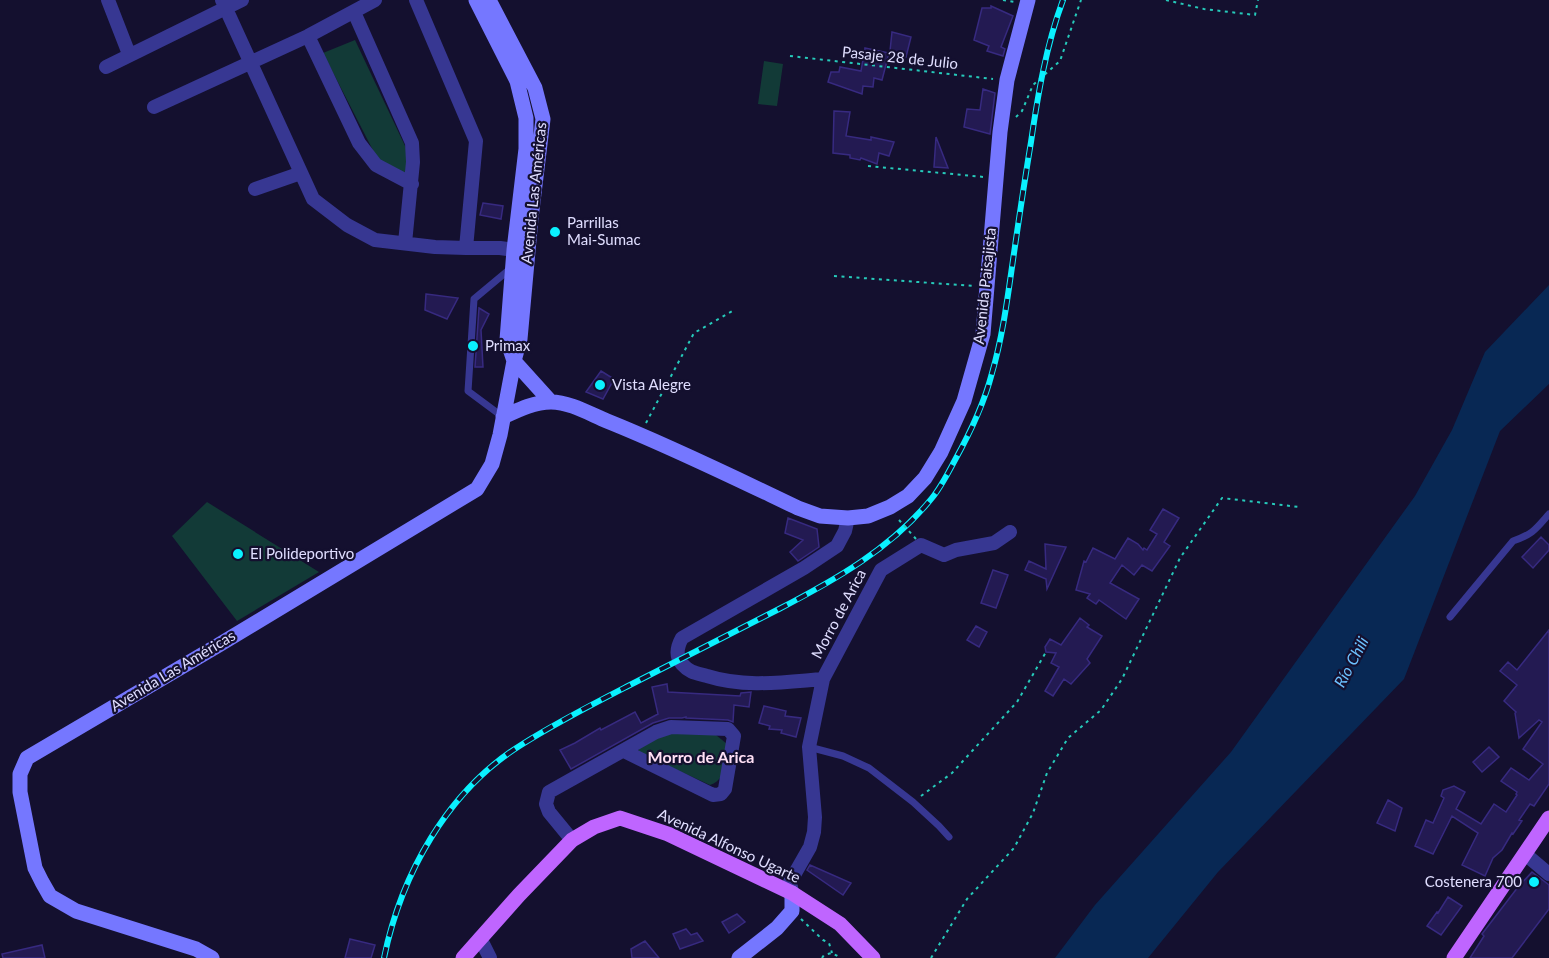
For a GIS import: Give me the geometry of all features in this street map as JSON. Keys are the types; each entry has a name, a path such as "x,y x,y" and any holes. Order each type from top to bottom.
{"main road":[{"name":"Avenida Las Américas","path":"476,0 517,81 526,117 526,149 507,340 514,361"},
{"name":"Avenida Las Américas","path":"212,958 196,949 76,910 50,896 35,868 20,792 20,774 27,758 477,489 492,464 520,339 543,119 535,88 489,0"},
{"name":"Avenida Paisajista","path":"503,417 528,406 551,402 574,407 640,434 798,508 820,516 848,518 868,516 908,496 925,478 941,452 964,401 983,334 995,178 1007,80 1028,0"},
{"path":"514,361 551,402"},
{"name":"Avenida Alfonso Ugarte","path":"463,958 572,840 594,826 620,818 669,834 792,893 840,924 873,958"},
{"path":"1454,958 1549,818"},
{"path":"739,958 777,928 792,910 792,893"}],"street":[{"path":"108,0 129,54"},
{"path":"106,67 224,4 242,0"},
{"path":"154,107 308,36 375,0"},
{"path":"416,0 476,141 466,248"},
{"path":"224,4 313,199 347,225 375,240 466,248 500,248 514,258"},
{"path":"354,12 412,143 412,184 405,243"},
{"path":"308,36 359,142 376,165 412,184"},
{"path":"255,189 301,173"},
{"path":"823,679 768,684 717,679 688,670 679,660 677,650 682,638 804,568 837,546 845,531 848,518"},
{"path":"918,542 944,555 956,550 994,543 1010,532"},
{"name":"Morro de Arica","path":"792,893 790,882 810,847 814,832 815,817 809,747 823,679 881,570 918,542"},
{"path":"572,840 549,813 546,804 549,792 656,732 671,727 728,729 734,736 725,789 721,794 713,795 624,751"},
{"path":"1525,854 1549,874"},
{"path":"480,938 490,958"}],"lane":[{"path":"503,417 468,391 474,299 514,258"},
{"path":"1450,617 1513,541 1534,532 1549,514"},
{"path":"809,747 843,756 869,768 913,802 949,837"}],"path":[{"path":"1000,132 1022,111 1033,85 1060,61 1081,0"},
{"path":"1166,0 1204,9 1255,15 1258,0"},
{"name":"Pasaje 28 de Julio","path":"790,56 1007,80"},
{"path":"868,166 995,178"},
{"path":"834,276 986,287"},
{"path":"640,434 694,333 734,310"},
{"path":"931,958 967,899 1014,848 1033,813 1047,773 1068,738 1101,710 1122,679 1180,558 1222,498 1299,507"},
{"path":"899,520 918,542"},
{"path":"913,802 952,773 1017,702 1046,652"},
{"path":"792,910 829,943 832,953"},
{"path":"822,958 832,953 841,958"}],"green space":[{"path":"355,40 406,148 406,179 379,162 323,53"},
{"path":"764,61 783,64 777,106 758,104"},
{"name":"El Polideportivo","path":"207,502 319,572 237,621 172,536"},
{"path":"669,732 716,735 727,744 720,779 710,785 638,752 640,746"}],"water":[{"name":"Río Chili","path":"1549,285 1549,384 1500,431 1404,679 1218,872 1148,958 1055,958 1095,905 1231,752 1415,496 1452,430 1485,352"}],"building":[{"path":"991,6 1013,16 1001,47 1005,49 1003,56 987,51 989,46 974,40 982,8 991,8"},
{"path":"892,32 911,37 906,57 890,51"},
{"path":"865,48 889,53 882,80 874,78 873,87 863,86 862,94 828,82 831,72 839,72 840,67 861,71"},
{"path":"983,89 995,93 990,134 964,127 967,109 980,110"},
{"path":"834,111 850,112 846,136 871,140 871,137 894,142 889,156 879,153 877,164 861,158 860,160 850,158 850,155 833,153"},
{"path":"936,137 948,168 934,167"},
{"path":"483,203 503,206 501,219 480,215"},
{"path":"426,294 458,298 447,319 425,310"},
{"path":"479,308 489,314 481,330 483,367 475,367"},
{"path":"601,371 614,379 603,399 586,392"},
{"path":"1163,509 1179,518 1164,542 1170,546 1152,571 1142,565 1134,575 1122,565 1110,583 1139,599 1126,619 1099,600 1096,604 1087,598 1090,594 1076,590 1084,561 1086,562 1093,548 1115,559 1128,538 1143,550 1144,548 1147,550 1157,534 1150,530"},
{"path":"788,518 817,529 819,547 798,561 790,552 803,540 785,533"},
{"path":"1541,537 1549,545 1549,550 1533,568 1522,557"},
{"path":"1045,544 1066,547 1047,589 1046,579 1025,570 1029,561 1046,569"},
{"path":"993,570 1008,575 996,608 981,603"},
{"path":"1080,618 1089,625 1087,627 1102,636 1087,659 1090,663 1071,684 1064,679 1053,696 1045,691 1059,667 1051,663 1056,653 1046,652 1045,647 1050,639 1061,645"},
{"path":"976,626 987,632 979,647 967,640"},
{"path":"1549,630 1549,784 1534,806 1530,804 1519,820 1522,821 1502,850 1493,858 1485,876 1462,865 1478,833 1452,816 1433,854 1415,846 1426,820 1433,823 1444,798 1441,796 1443,790 1454,786 1465,792 1456,809 1481,824 1494,804 1506,812 1517,795 1517,792 1501,781 1511,768 1529,780 1543,764 1523,749 1542,722 1539,720 1519,738 1516,712 1504,701 1517,685 1500,671 1508,662 1517,670"},
{"path":"667,684 668,692 740,696 741,693 751,692 749,707 734,705 733,722 686,717 669,718 653,723 571,769 560,750 635,712 641,723 658,714 652,687"},
{"path":"764,706 786,711 785,716 801,718 796,737 781,733 782,730 769,729 770,726 759,723"},
{"path":"1489,747 1499,757 1482,772 1473,762"},
{"path":"1388,800 1402,808 1395,831 1377,823"},
{"path":"810,865 851,883 843,895 807,870"},
{"path":"1532,872 1549,885 1549,909 1512,958 1470,958 1484,936 1482,934"},
{"path":"1448,897 1462,906 1441,935 1427,926"},
{"path":"737,914 745,922 729,933 722,922"},
{"path":"686,929 691,935 697,933 703,941 680,949 673,934"},
{"path":"350,939 375,945 371,958 345,958"},
{"path":"645,941 659,958 632,958 631,949"},
{"path":"42,945 45,958 3,958 2,954"}],"railway":[{"path":"384,958 402,896 431,838 471,786 495,764 521,745 573,715 779,609 841,574 899,532 935,494 961,450 976,418 996,360 1040,88 1047,52 1063,0"}],"place":[{"name":"Parrillas Mai-Sumac","path":"555,232"},
{"name":"Primax","path":"473,346"},
{"name":"Vista Alegre","path":"600,385"},
{"name":"El Polideportivo","path":"238,554"},
{"name":"Costenera 700","path":"1534,882"}],"district":[{"name":"Morro de Arica","path":"701,757"}]}
